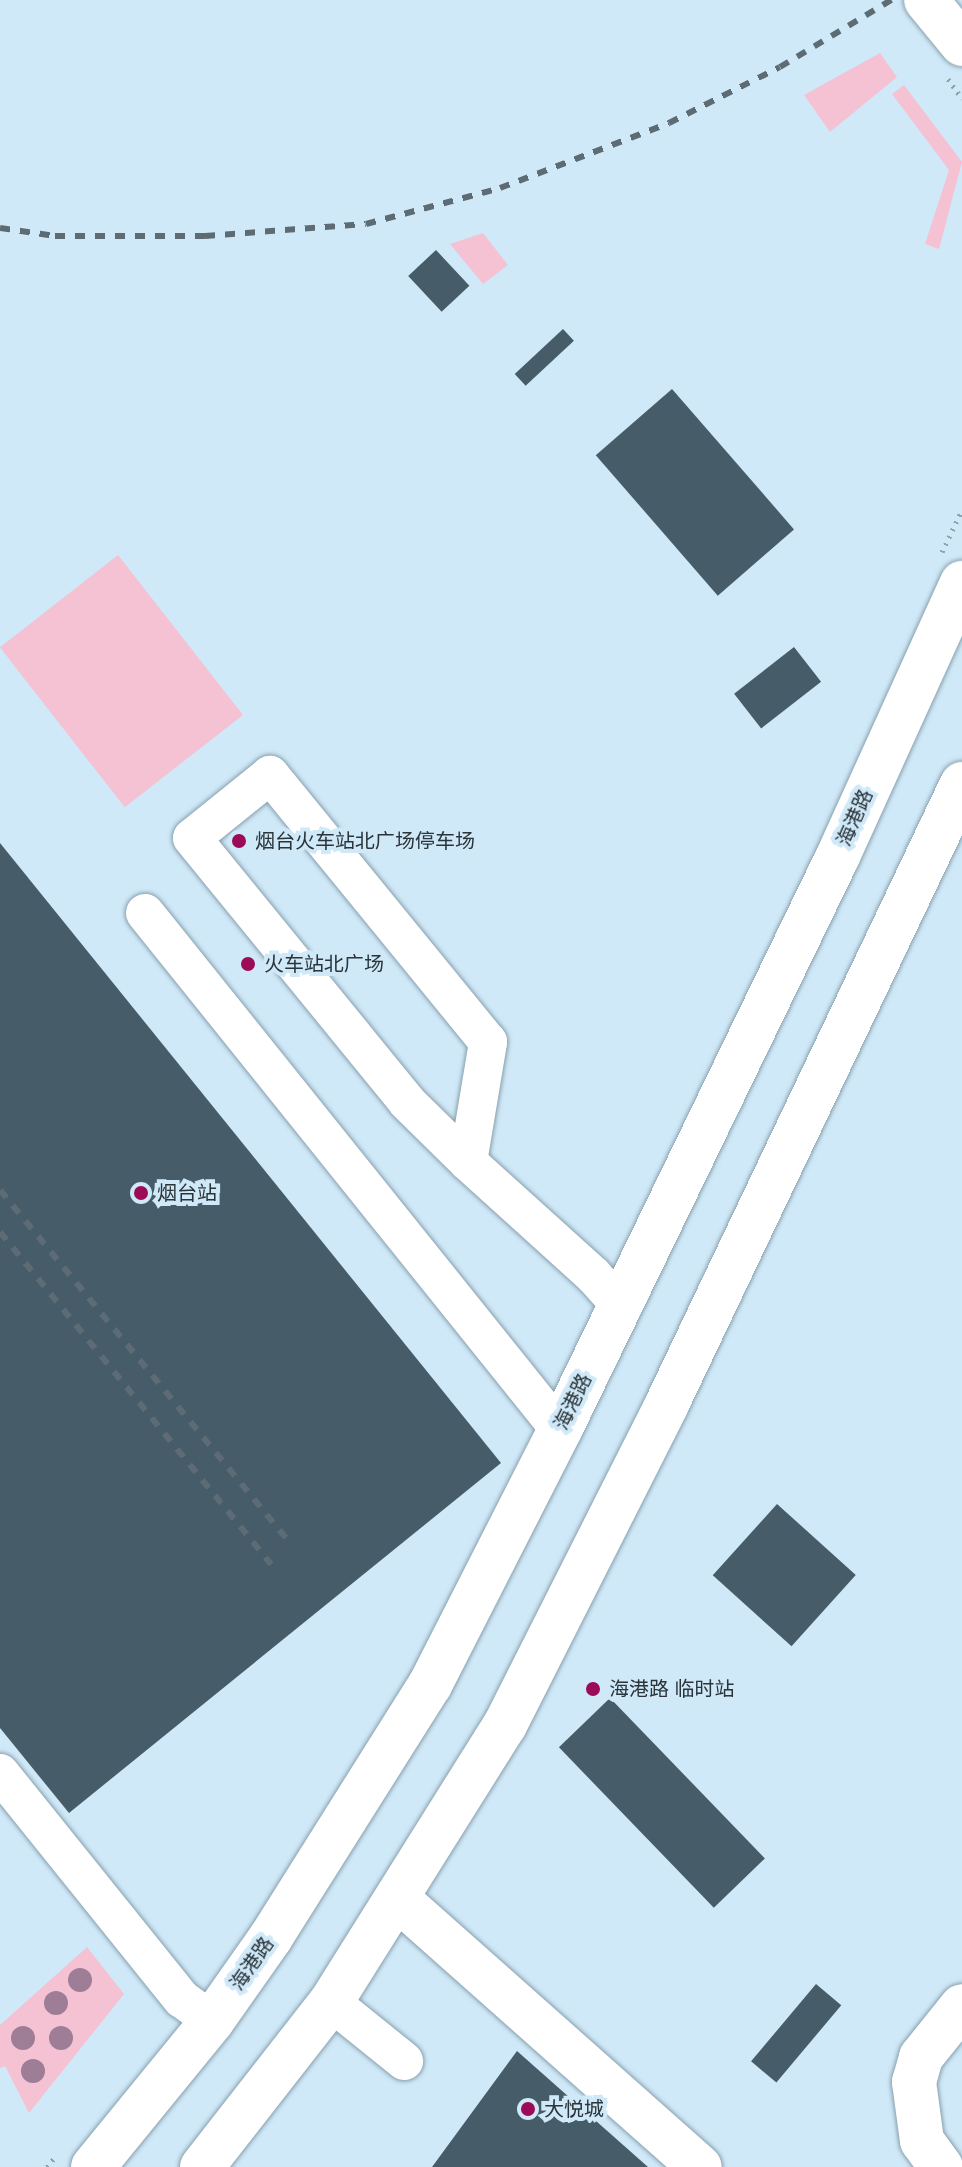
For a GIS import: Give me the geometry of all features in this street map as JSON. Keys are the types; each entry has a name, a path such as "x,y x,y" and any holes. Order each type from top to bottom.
{"main road":[{"path":"926,0 962,44"},
{"name":"海港路","path":"93,2167 212,2021 394,1748 560,1430 838,856 962,583"},
{"path":"202,2167 331,2002 399,1900 505,1725 666,1406 962,784"},
{"path":"399,1900 700,2167"},
{"path":"941,2167 922,2141 914,2082 921,2057 962,2006"}],"street":[{"path":"468,1162 488,1042 270,775 192,838 407,1102 468,1162 620,1305"},
{"path":"145,913 560,1430"},
{"path":"0,1773 182,1999 212,2021"},
{"path":"331,2002 404,2061"}],"shaded area":[{"path":"880,53 897,77 830,132 804,95"},
{"path":"904,85 962,162 939,249 925,244 949,170 892,94"},
{"path":"483,233 508,265 483,284 450,244"},
{"path":"118,555 243,715 125,807 0,648"},
{"path":"87,1947 124,1994 29,2113 5,2066 0,2068 0,2025"}],"building":[{"path":"436,250 469,286 442,312 408,276"},
{"path":"563,329 574,341 526,386 515,374"},
{"path":"672,389 794,529 718,596 596,455"},
{"path":"794,647 821,682 761,728 734,694"},
{"name":"烟台站","path":"0,843 501,1463 69,1813 0,1728"},
{"path":"777,1504 856,1575 792,1646 713,1575"},
{"path":"610,1698 765,1858 714,1908 559,1747"},
{"path":"816,1984 841,2005 776,2083 751,2061"},
{"name":"大悦城","path":"517,2051 648,2167 432,2167"}],"railway":[{"path":"0,228 55,236 205,236 366,224 500,188 669,123 780,67 891,0"},
{"path":"0,1190 292,1546"},
{"path":"0,1232 271,1564"}],"place":[{"name":"烟台火车站北广场停车场","path":"239,841"},
{"name":"火车站北广场","path":"248,964"},
{"name":"烟台站","path":"141,1193"},
{"name":"海港路 临时站","path":"593,1689"},
{"name":"大悦城","path":"528,2109"}]}
